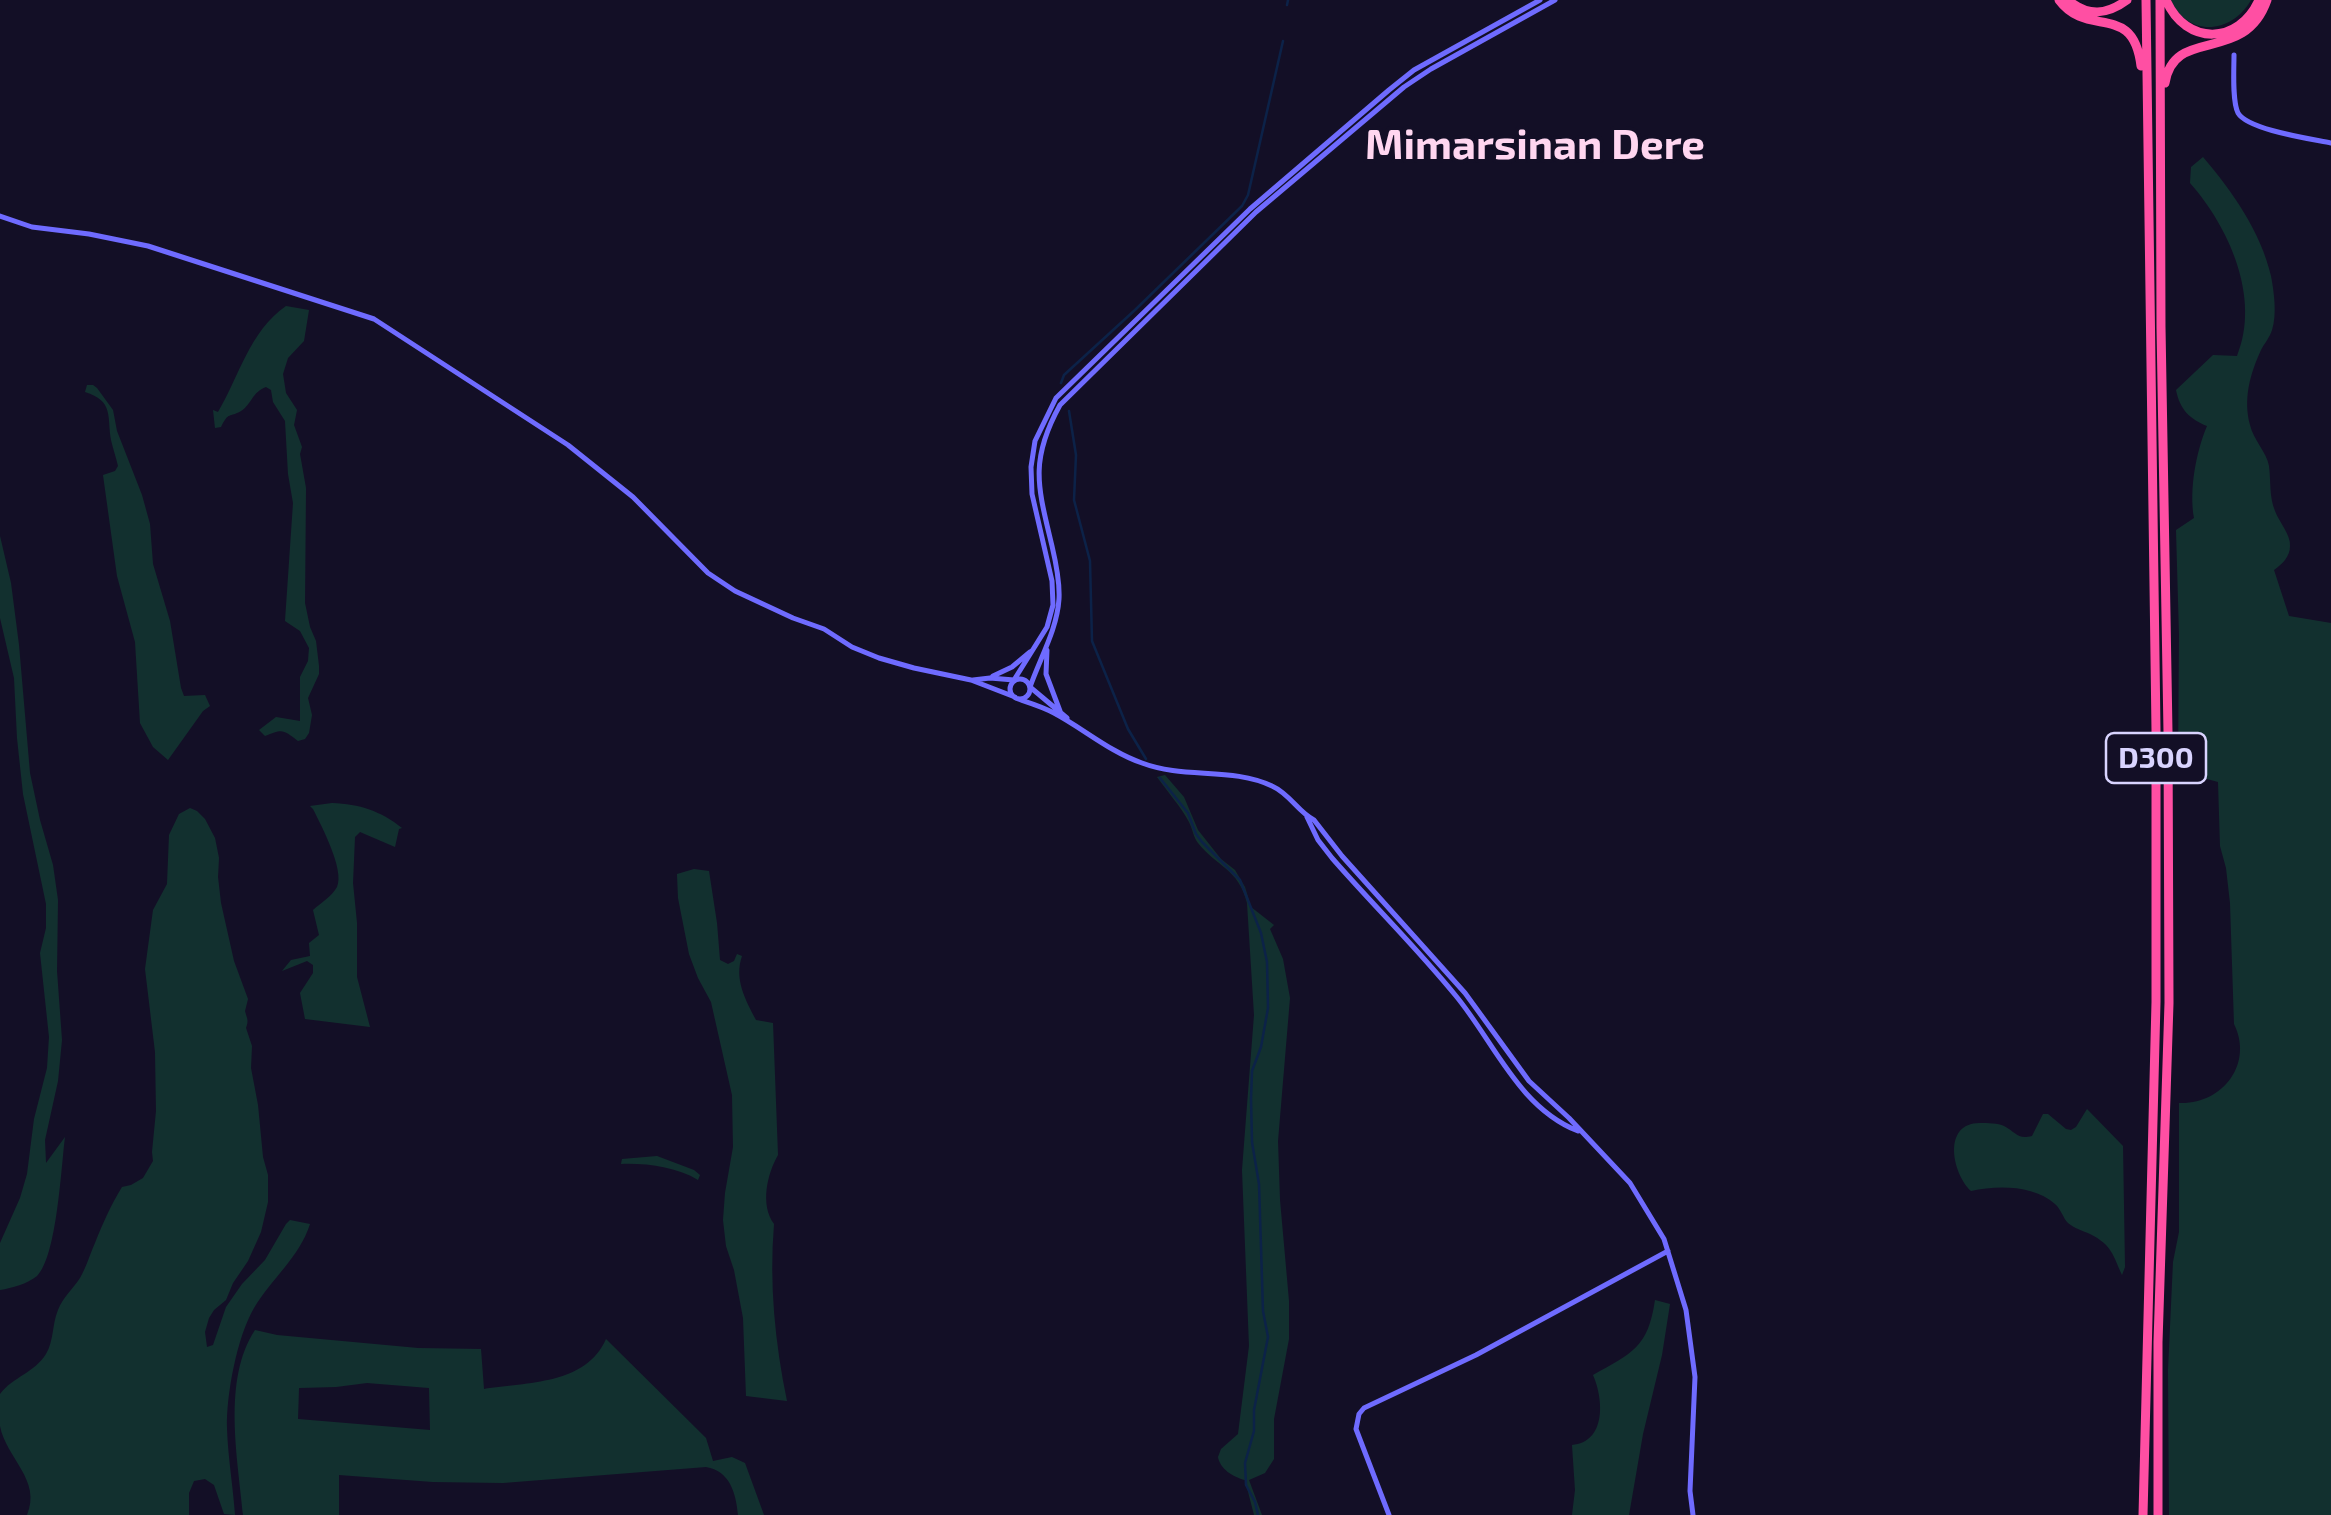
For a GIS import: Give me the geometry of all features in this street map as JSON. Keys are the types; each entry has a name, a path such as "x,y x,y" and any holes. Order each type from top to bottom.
{"highway":[{"path":"2059,0 2078,17 2120,26 2134,38 2139,47 2146,104"},
{"path":"2068,0 2090,12 2103,12 2127,0"},
{"name":"D300","path":"2143,1515 2156,1002 2146,0"},
{"path":"2163,0 2184,25 2204,34 2218,34 2245,23 2259,0"},
{"name":"D300","path":"2158,1515 2158,1342 2169,1003 2161,327 2163,0"},
{"path":"2161,156 2166,79 2173,60 2189,50 2238,37 2263,12 2267,0"}],"street":[{"path":"1016,698 1010,689 1047,626 1052,604 1052,582 1032,494 1031,467 1035,440 1056,398 1250,209 1389,90 1414,70 1540,0"},
{"path":"1016,698 1027,696 1059,602 1038,468 1041,448 1060,405 1256,212 1404,88 1554,0"},
{"path":"2234,56 2236,109 2243,118 2260,126 2331,143"},
{"path":"0,216 32,227 148,246 374,319 568,446 633,497 708,573 735,591 824,629 879,658 971,680 1052,712 1140,763 1234,776 1274,786 1294,801 1332,858 1458,998 1531,1099 1562,1124 1581,1132"},
{"path":"1047,644 1046,674 1062,714"},
{"path":"990,678 1012,667 1036,647"},
{"path":"971,680 1024,679 1080,730"},
{"path":"1307,817 1314,820 1466,992 1529,1081 1630,1183 1664,1239 1686,1310 1695,1377 1692,1515"},
{"path":"1388,1515 1356,1429 1364,1408 1476,1355 1668,1251"}],"green space":[{"path":"2171,0 2251,0 2233,20 2210,27 2188,21"},
{"path":"2203,157 2253,228 2272,282 2274,324 2254,368 2247,406 2252,430 2268,461 2273,505 2290,542 2287,557 2274,570 2289,616 2331,623 2331,1515 2169,1515 2168,1370 2173,1262 2179,1232 2179,1103 2195,1102 2221,1089 2237,1067 2240,1054 2234,1024 2230,903 2220,846 2218,782 2178,771 2176,530 2194,518 2194,471 2207,426 2187,413 2176,390 2213,355 2237,356 2245,311 2243,287 2228,242 2190,183 2191,167"},
{"path":"286,306 309,310 304,341 288,358 283,374 286,393 297,410 294,425 302,447 306,488 305,603 319,666 308,698 312,715 309,733 298,741 283,731 265,736 259,730 276,717 300,721 300,677 308,661 309,648 300,631 285,621 293,503 285,421 266,387 221,427 215,428 213,410 218,412 263,328"},
{"path":"87,385 97,388 113,410 142,495 150,524 153,564 170,621 184,696 205,695 210,706 168,760 153,747 140,723 135,642 117,576 103,475 118,466 107,410 101,400 85,392"},
{"path":"0,536 19,645 30,773 58,900 57,971 62,1040 45,1140 46,1163 65,1137 54,1231 44,1266 29,1281 0,1290 0,1243 27,1174 49,1037 40,953 46,904 23,794 14,678 0,618"},
{"path":"1165,775 1184,797 1198,830 1235,870 1251,907 1274,925 1270,929 1283,959 1290,998 1278,1141 1289,1339 1274,1419 1274,1459 1265,1473 1249,1480 1262,1515 1254,1515 1245,1480 1228,1472 1218,1457 1238,1434 1249,1346 1242,1170 1254,1015 1247,903 1233,875 1196,840 1186,816 1157,777"},
{"path":"332,803 369,809 402,828 395,847 360,832 355,837 357,977 370,1027 305,1019 300,993 313,973 313,965 307,961 282,971 291,960 310,956 309,943 319,935 313,910 337,887 335,859 310,806"},
{"path":"190,808 205,819 215,838 221,903 234,961 248,999 246,1028 252,1046 251,1068 268,1175 268,1202 261,1232 226,1300 209,1318 205,1332 207,1347 213,1345 226,1307 265,1260 286,1224 290,1220 310,1224 299,1247 254,1308 238,1350 227,1415 235,1515 224,1514 214,1485 205,1479 194,1481 189,1493 189,1515 27,1515 30,1491 3,1438 0,1394 46,1354 58,1310 82,1274 118,1194 122,1187 143,1178 153,1161 155,1052 145,969 153,910 167,884 169,835 179,814"},
{"path":"694,869 709,871 720,960 728,964 737,954 742,956 740,981 748,1004 756,1020 773,1023 778,1155 768,1180 766,1199 774,1224 774,1313 787,1401 746,1396 743,1318 723,1220 733,1147 732,1095 711,1002 689,954 678,898 677,874"},
{"path":"2087,1109 2123,1146 2122,1275 2107,1247 2068,1223 2046,1198 2015,1188 1971,1191 1955,1162 1955,1140 1968,1125 1999,1124 2027,1137 2032,1136 2043,1114 2071,1130"},
{"path":"657,1156 694,1170 700,1175 698,1180 661,1167 621,1164 622,1159"},
{"path":"1655,1300 1670,1304 1629,1515 1572,1515 1572,1445 1591,1436 1599,1418 1599,1396 1593,1375 1618,1361 1643,1339"},
{"path":"255,1330 418,1348 481,1349 484,1389 570,1373 597,1354 606,1339 706,1438 713,1461 732,1457 745,1463 764,1515 738,1515 736,1499 726,1478 706,1467 503,1483 339,1475 339,1515 243,1515 235,1395 245,1350","holes":["367,1383 429,1388 430,1430 298,1419 299,1388"]}],"waterway":[{"path":"1287,5 1288,0"},
{"path":"1061,383 1064,375 1242,206 1248,195 1283,41"},
{"path":"1069,411 1076,455 1074,500 1090,561 1092,641 1128,729 1146,759"},
{"path":"1160,778 1188,813 1202,842 1240,880 1261,933 1267,962 1268,1008 1252,1071 1251,1099 1252,1142 1259,1184 1263,1311 1268,1337 1254,1410 1254,1431 1245,1463 1246,1485 1258,1515"}],"district":[{"name":"Mimarsinan Dere","path":"1535,145"}]}
